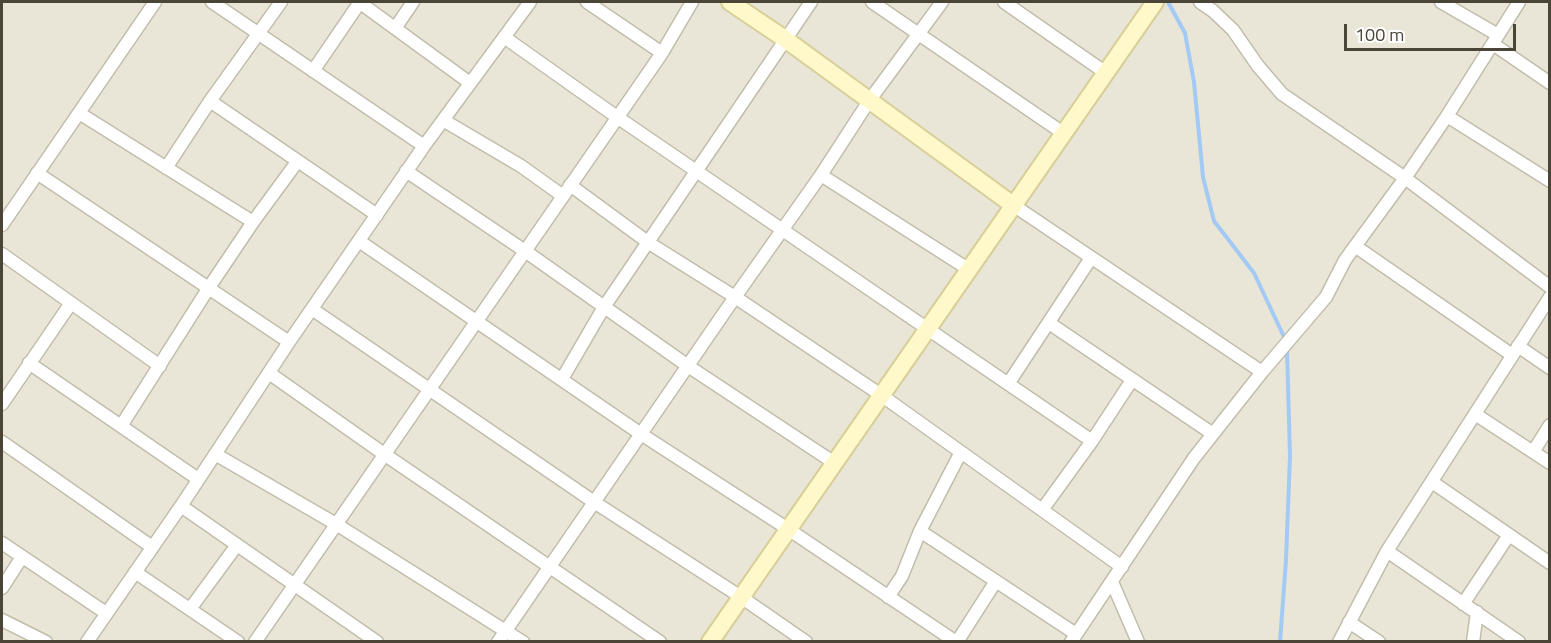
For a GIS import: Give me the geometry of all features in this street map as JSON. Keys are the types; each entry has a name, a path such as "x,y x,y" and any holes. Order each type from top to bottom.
{"street":[{"path":"2,225 155,2"},
{"path":"212,2 424,146"},
{"path":"166,168 210,101 281,2"},
{"path":"313,71 359,2 470,82"},
{"path":"396,27 413,2"},
{"path":"87,642 406,171 530,2"},
{"path":"587,2 662,53"},
{"path":"255,642 662,53 692,2"},
{"path":"730,2 785,39 1013,205 1262,372"},
{"path":"562,379 604,307 811,2"},
{"path":"872,2 1063,133"},
{"path":"502,636 821,175 869,101 942,2"},
{"path":"1004,2 1106,73"},
{"path":"710,642 1155,2"},
{"path":"1200,2 1233,30 1258,66 1282,94 1405,178 1550,287"},
{"path":"1441,2 1550,83"},
{"path":"920,531 996,581 1074,638 1194,458 1262,372 1326,297 1337,272 1447,117 1519,2"},
{"path":"504,37 697,172 1092,441"},
{"path":"210,101 377,215"},
{"path":"79,112 253,222"},
{"path":"1447,117 1550,181"},
{"path":"443,120 522,166 563,196"},
{"path":"121,426 208,289 297,162"},
{"path":"406,171 525,251 688,366 834,462"},
{"path":"38,173 289,342"},
{"path":"821,175 968,269"},
{"path":"570,185 649,243 735,297 881,395 1122,567"},
{"path":"359,241 641,434 956,642 996,581"},
{"path":"1355,246 1515,350 1550,368"},
{"path":"2,254 160,366"},
{"path":"1008,384 1091,258"},
{"path":"1339,642 1387,551 1550,297"},
{"path":"2,404 71,303"},
{"path":"312,309 594,502 806,642"},
{"path":"1048,323 1212,434"},
{"path":"29,363 198,479"},
{"path":"269,373 660,642"},
{"path":"1042,510 1092,441 1132,380"},
{"path":"1475,414 1550,463"},
{"path":"1533,452 1550,425"},
{"path":"2,442 152,547"},
{"path":"888,597 902,576 920,531 961,452"},
{"path":"215,454 336,524 502,636 523,642"},
{"path":"1432,482 1550,563"},
{"path":"181,506 377,642"},
{"path":"1463,604 1509,535"},
{"path":"2,543 106,613"},
{"path":"190,609 237,545"},
{"path":"1387,551 1519,642"},
{"path":"2,588 22,557"},
{"path":"135,572 238,642"},
{"path":"1112,582 1138,642"},
{"path":"1473,642 1477,612"},
{"path":"2,620 46,642"},
{"path":"1349,622 1379,642"}],"shaded area":[{"path":"2,2 1549,2 1549,641 2,641"}],"waterway":[{"path":"1168,2 1185,33 1194,82 1203,177 1214,221 1254,273 1285,339"},
{"path":"1280,642 1290,456 1287,350"}]}
